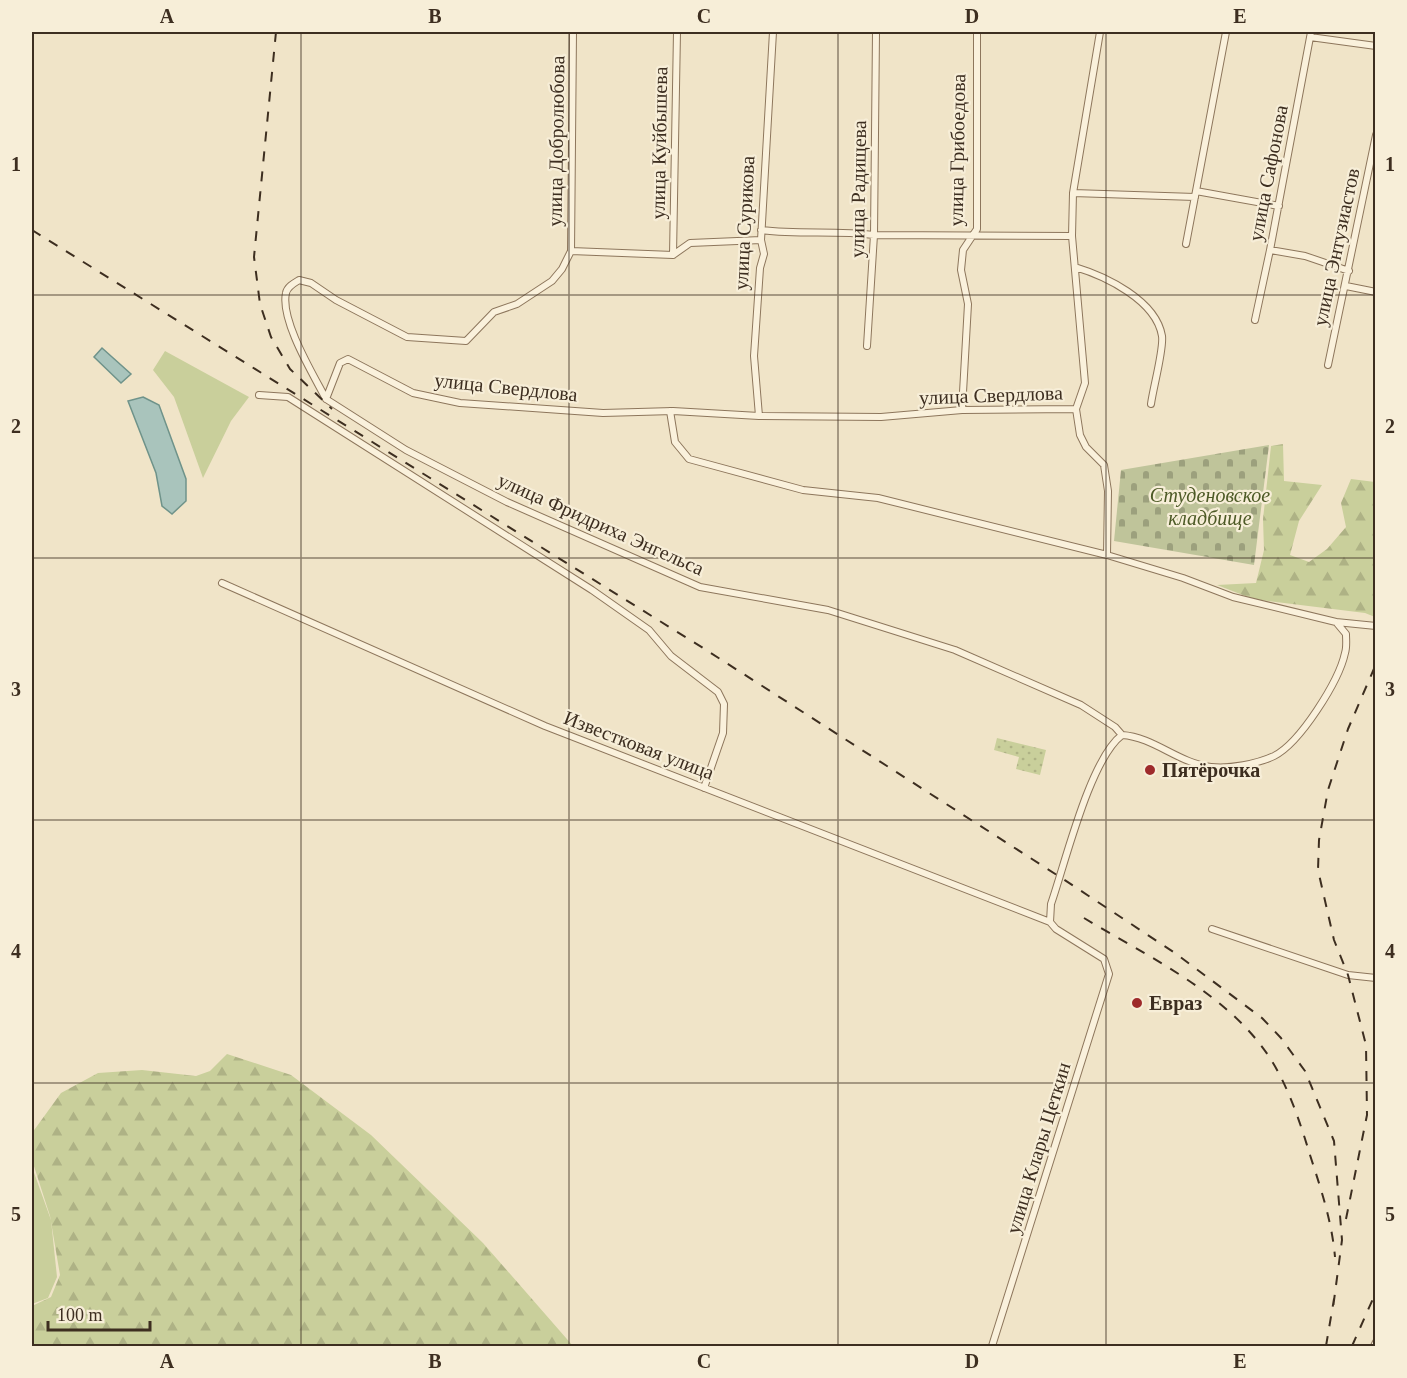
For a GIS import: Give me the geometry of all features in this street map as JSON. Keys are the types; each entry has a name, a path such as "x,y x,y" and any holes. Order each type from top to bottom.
{"street":[{"name":"улица Добролюбова","path":"571,251 573,32"},
{"name":"улица Куйбышева","path":"673,255 678,32"},
{"name":"улица Сурикова","path":"759,416 754,356 760,268 764,254 760,240 772,32"},
{"name":"улица Радищева","path":"867,346 874,235 876,32"},
{"name":"улица Грибоедова","path":"962,410 968,304 961,270 963,250 976,229 976,32"},
{"name":"улица Свердлова","path":"326,399 340,363 348,359 414,393 460,403 603,414 670,411 759,416 881,417 962,410 1076,409 1085,383 1072,236 1073,193 1100,32"},
{"path":"1186,244 1226,32"},
{"path":"1311,34 1376,46"},
{"name":"улица Сафонова","path":"1254,320 1279,206 1311,34"},
{"name":"улица Энтузиастов","path":"1328,365 1376,135"},
{"path":"1073,193 1196,194 1279,206"},
{"path":"761,230 794,234 845,231 874,235 1072,236"},
{"path":"326,399 291,335 285,294 289,287 299,280 311,283 336,300 407,337 466,341 494,312 517,304 552,281 562,269 571,251 673,255 690,243 760,240"},
{"path":"1270,250 1305,255 1349,271"},
{"path":"1075,267 1098,274 1126,290 1153,314 1162,336 1151,404"},
{"path":"1346,286 1376,292"},
{"path":"258,395 288,397 592,590 649,630 671,656 718,692 724,704 723,733 704,788"},
{"name":"улица Фридриха Энгельса","path":"326,399 406,450 507,502 700,587 828,610 955,650 1081,705 1115,727 1122,735 1135,736 1184,761 1212,767 1230,767 1274,756 1303,730 1329,689 1345,653 1346,634 1336,622"},
{"path":"1076,409 1080,435 1086,447 1104,465 1108,491 1107,555"},
{"path":"670,411 675,442 689,459 803,490 878,498 1107,555 1183,578 1233,597 1336,622 1376,626"},
{"name":"Известковая улица","path":"222,583 545,726 1050,922"},
{"path":"1050,922 1051,904 1078,820 1100,766 1113,742 1122,735"},
{"name":"улица Клары Цеткин","path":"992,1347 1109,974 1104,959 1056,929 1050,922"},
{"path":"1212,929 1348,975 1376,978"},
{"path":"1374,1347 1376,1342"}],"green space":[{"path":"165,351 249,397 231,421 203,478 174,397 153,370"},
{"path":"1283,444 1284,481 1322,485 1299,521 1290,555 1309,562 1327,549 1346,527 1341,503 1351,479 1375,482 1375,617 1365,613 1253,599 1217,585 1256,583 1264,550 1263,519 1271,446"},
{"name":"Студеновское кладбище","path":"1269,445 1254,565 1114,541 1121,470"},
{"path":"997,738 1046,750 1040,775 1016,769 1019,757 994,750"},
{"path":"227,1054 291,1075 371,1135 483,1243 573,1346 32,1346 32,1306 51,1297 60,1275 50,1216 32,1160 32,1133 61,1093 98,1073 142,1070 196,1076 210,1071"},
{"path":"32,1167 51,1220 57,1277 48,1298 32,1304"}],"water":[{"path":"102,348 131,374 121,383 94,357"},
{"path":"143,397 159,405 186,479 186,501 172,514 162,506 156,473 128,401"}],"railway":[{"path":"276,32 254,257 260,304 271,337 290,369 332,409"},
{"path":"32,230 703,648 1175,953 1262,1018 1281,1038 1305,1071 1334,1141 1342,1240 1333,1308"},
{"path":"1346,1219 1367,1115 1366,1045 1348,975 1334,940 1318,870 1319,840 1328,790 1348,729 1376,664"},
{"path":"1084,918 1159,961 1207,994 1230,1012 1268,1055 1293,1104 1302,1130 1326,1206 1335,1257"},
{"path":"1352,1346 1376,1292"},
{"path":"1326,1346 1334,1299"}],"place":[{"name":"Пятёрочка","path":"1150,770"},
{"name":"Евраз","path":"1137,1003"}]}
